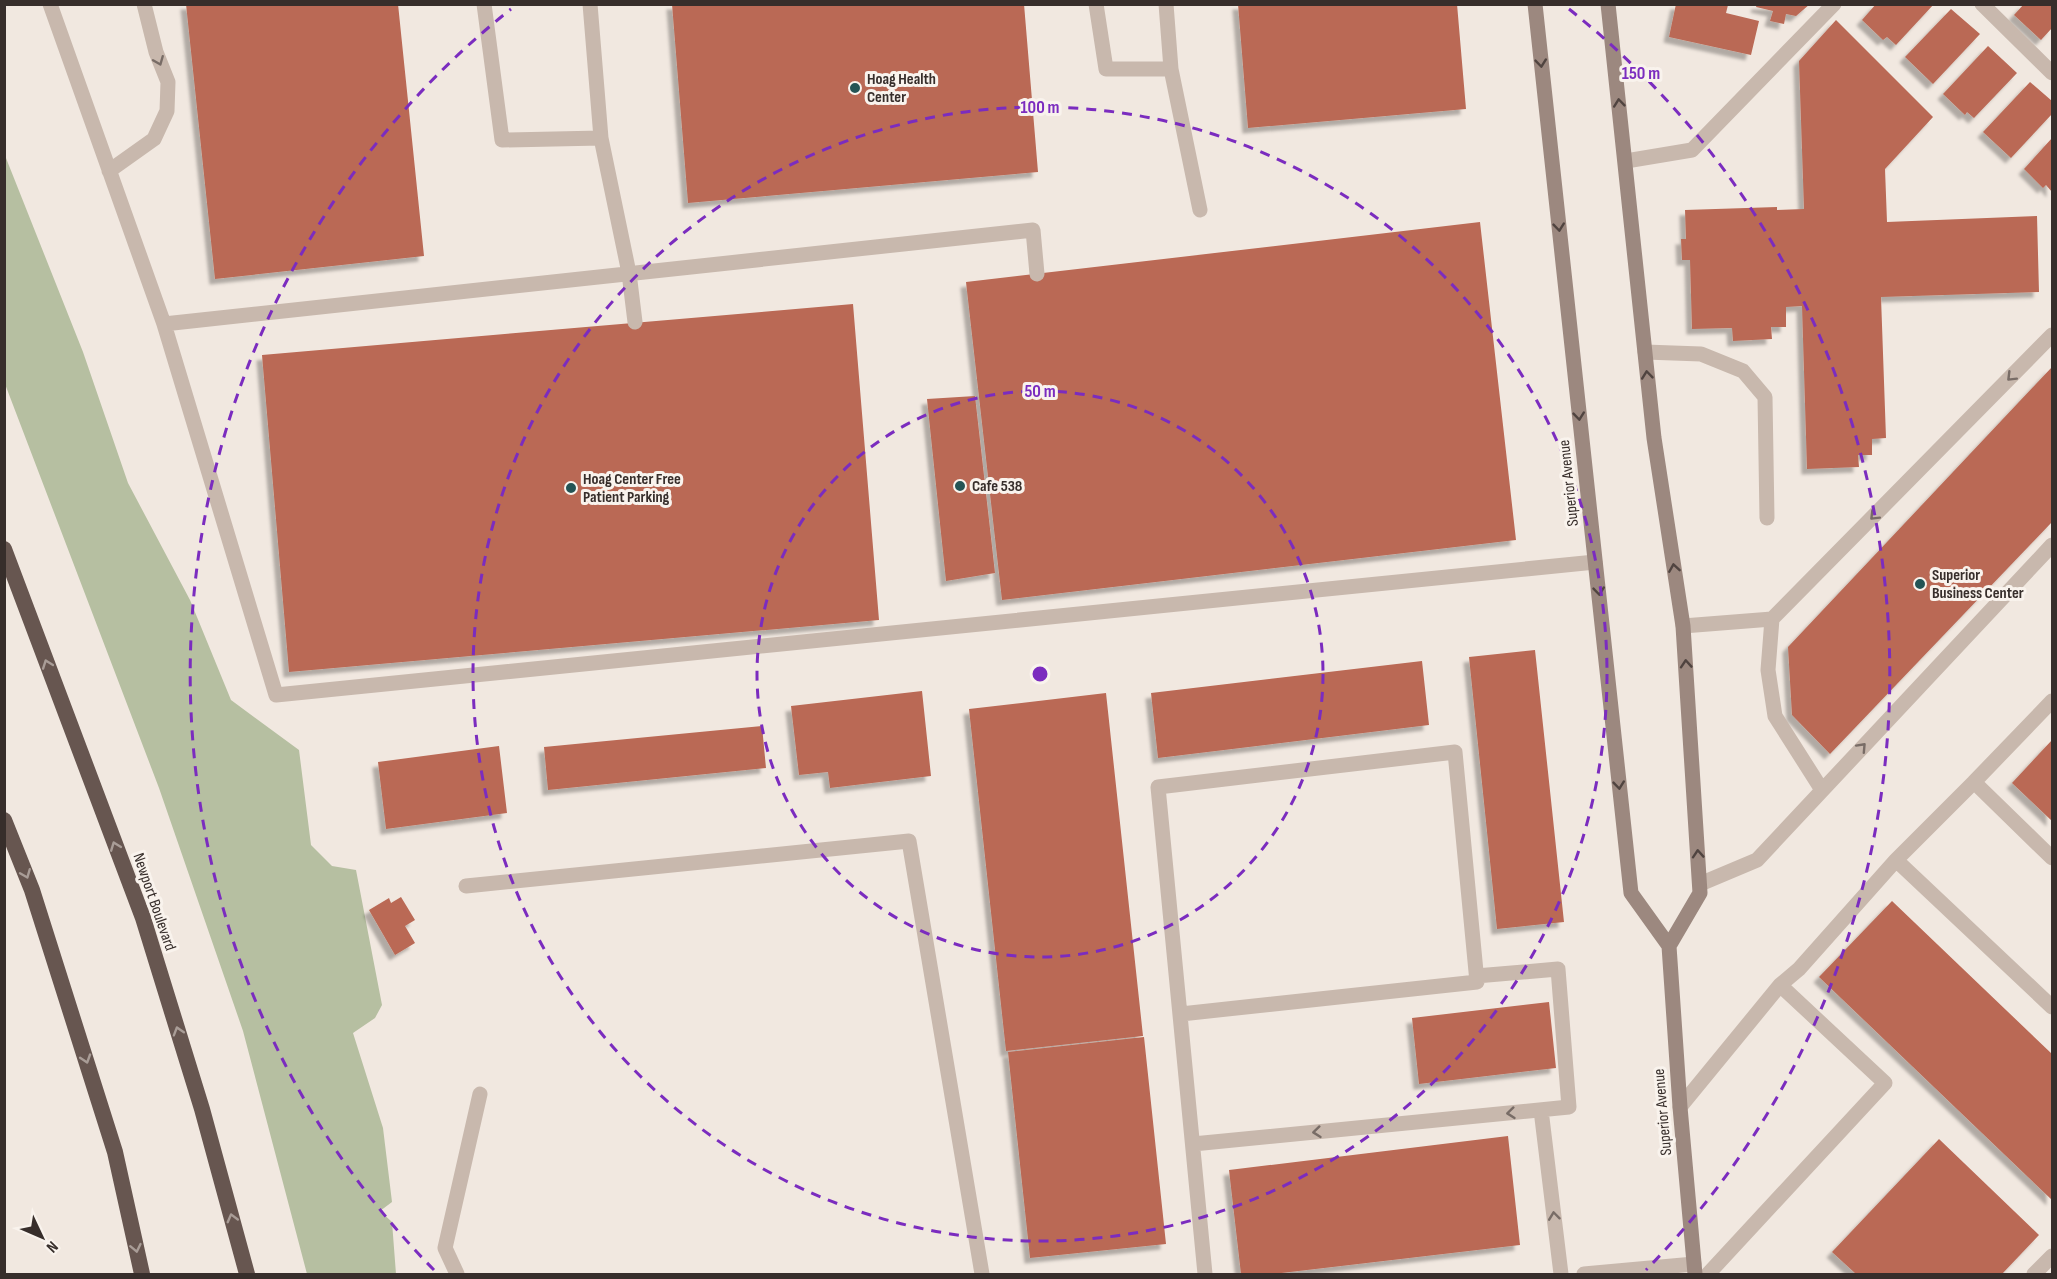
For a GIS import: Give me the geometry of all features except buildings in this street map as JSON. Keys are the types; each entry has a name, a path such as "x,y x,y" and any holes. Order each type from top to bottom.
{"highway":[{"name":"Newport Boulevard","path":"4,549 143,918 202,1109 247,1275"},
{"path":"4,820 32,890 115,1152 142,1275"}],"main road":[{"name":"Superior Avenue","path":"1535,4 1631,893 1669,946 1680,1107 1695,1269"},
{"path":"1608,4 1654,438 1683,626 1701,893 1669,946"}],"lane":[{"path":"50,4 164,324 276,695 1595,562"},
{"path":"109,171 153,139 167,111 168,82 156,52 144,4"},
{"path":"484,4 502,140 601,138"},
{"path":"590,4 601,138 629,273 635,322"},
{"path":"1096,4 1106,69 1171,69"},
{"path":"1166,4 1171,69 1200,210"},
{"path":"1626,161 1692,150 1834,4"},
{"path":"1982,4 2052,73"},
{"path":"164,324 1033,230 1037,274"},
{"path":"1822,790 1775,716 1768,670 1772,619 2052,335"},
{"path":"1645,352 1701,354 1743,371 1765,397 1767,518"},
{"path":"1700,884 1756,860 2052,545"},
{"path":"1683,626 1772,619"},
{"path":"1680,1107 1780,985 1799,969 1896,860 2052,701"},
{"path":"1181,1014 1477,982 1455,752 1158,787 1205,1275"},
{"path":"1974,782 2052,858"},
{"path":"466,886 909,841 982,1275"},
{"path":"1896,860 2052,1007"},
{"path":"1193,1144 1569,1107 1558,969 1476,976"},
{"path":"1708,1275 1885,1083 1780,985"},
{"path":"457,1275 445,1248 480,1094"},
{"path":"1541,1110 1561,1275"},
{"path":"2034,1275 2052,1256"},
{"path":"1584,1275 1695,1269"}],"green space":[{"path":"4,153 83,352 128,483 190,600 231,700 299,750 311,845 332,866 356,870 382,1005 375,1018 353,1033 383,1128 392,1202 380,1211 392,1222 396,1274 307,1274 243,1031 159,788 5,384"}],"place":[{"name":"Hoag Health Center","path":"855,88"},
{"name":"Cafe 538","path":"960,486"},
{"name":"Hoag Center Free Patient Parking","path":"571,488"},
{"name":"Superior Business Center","path":"1920,584"}]}
